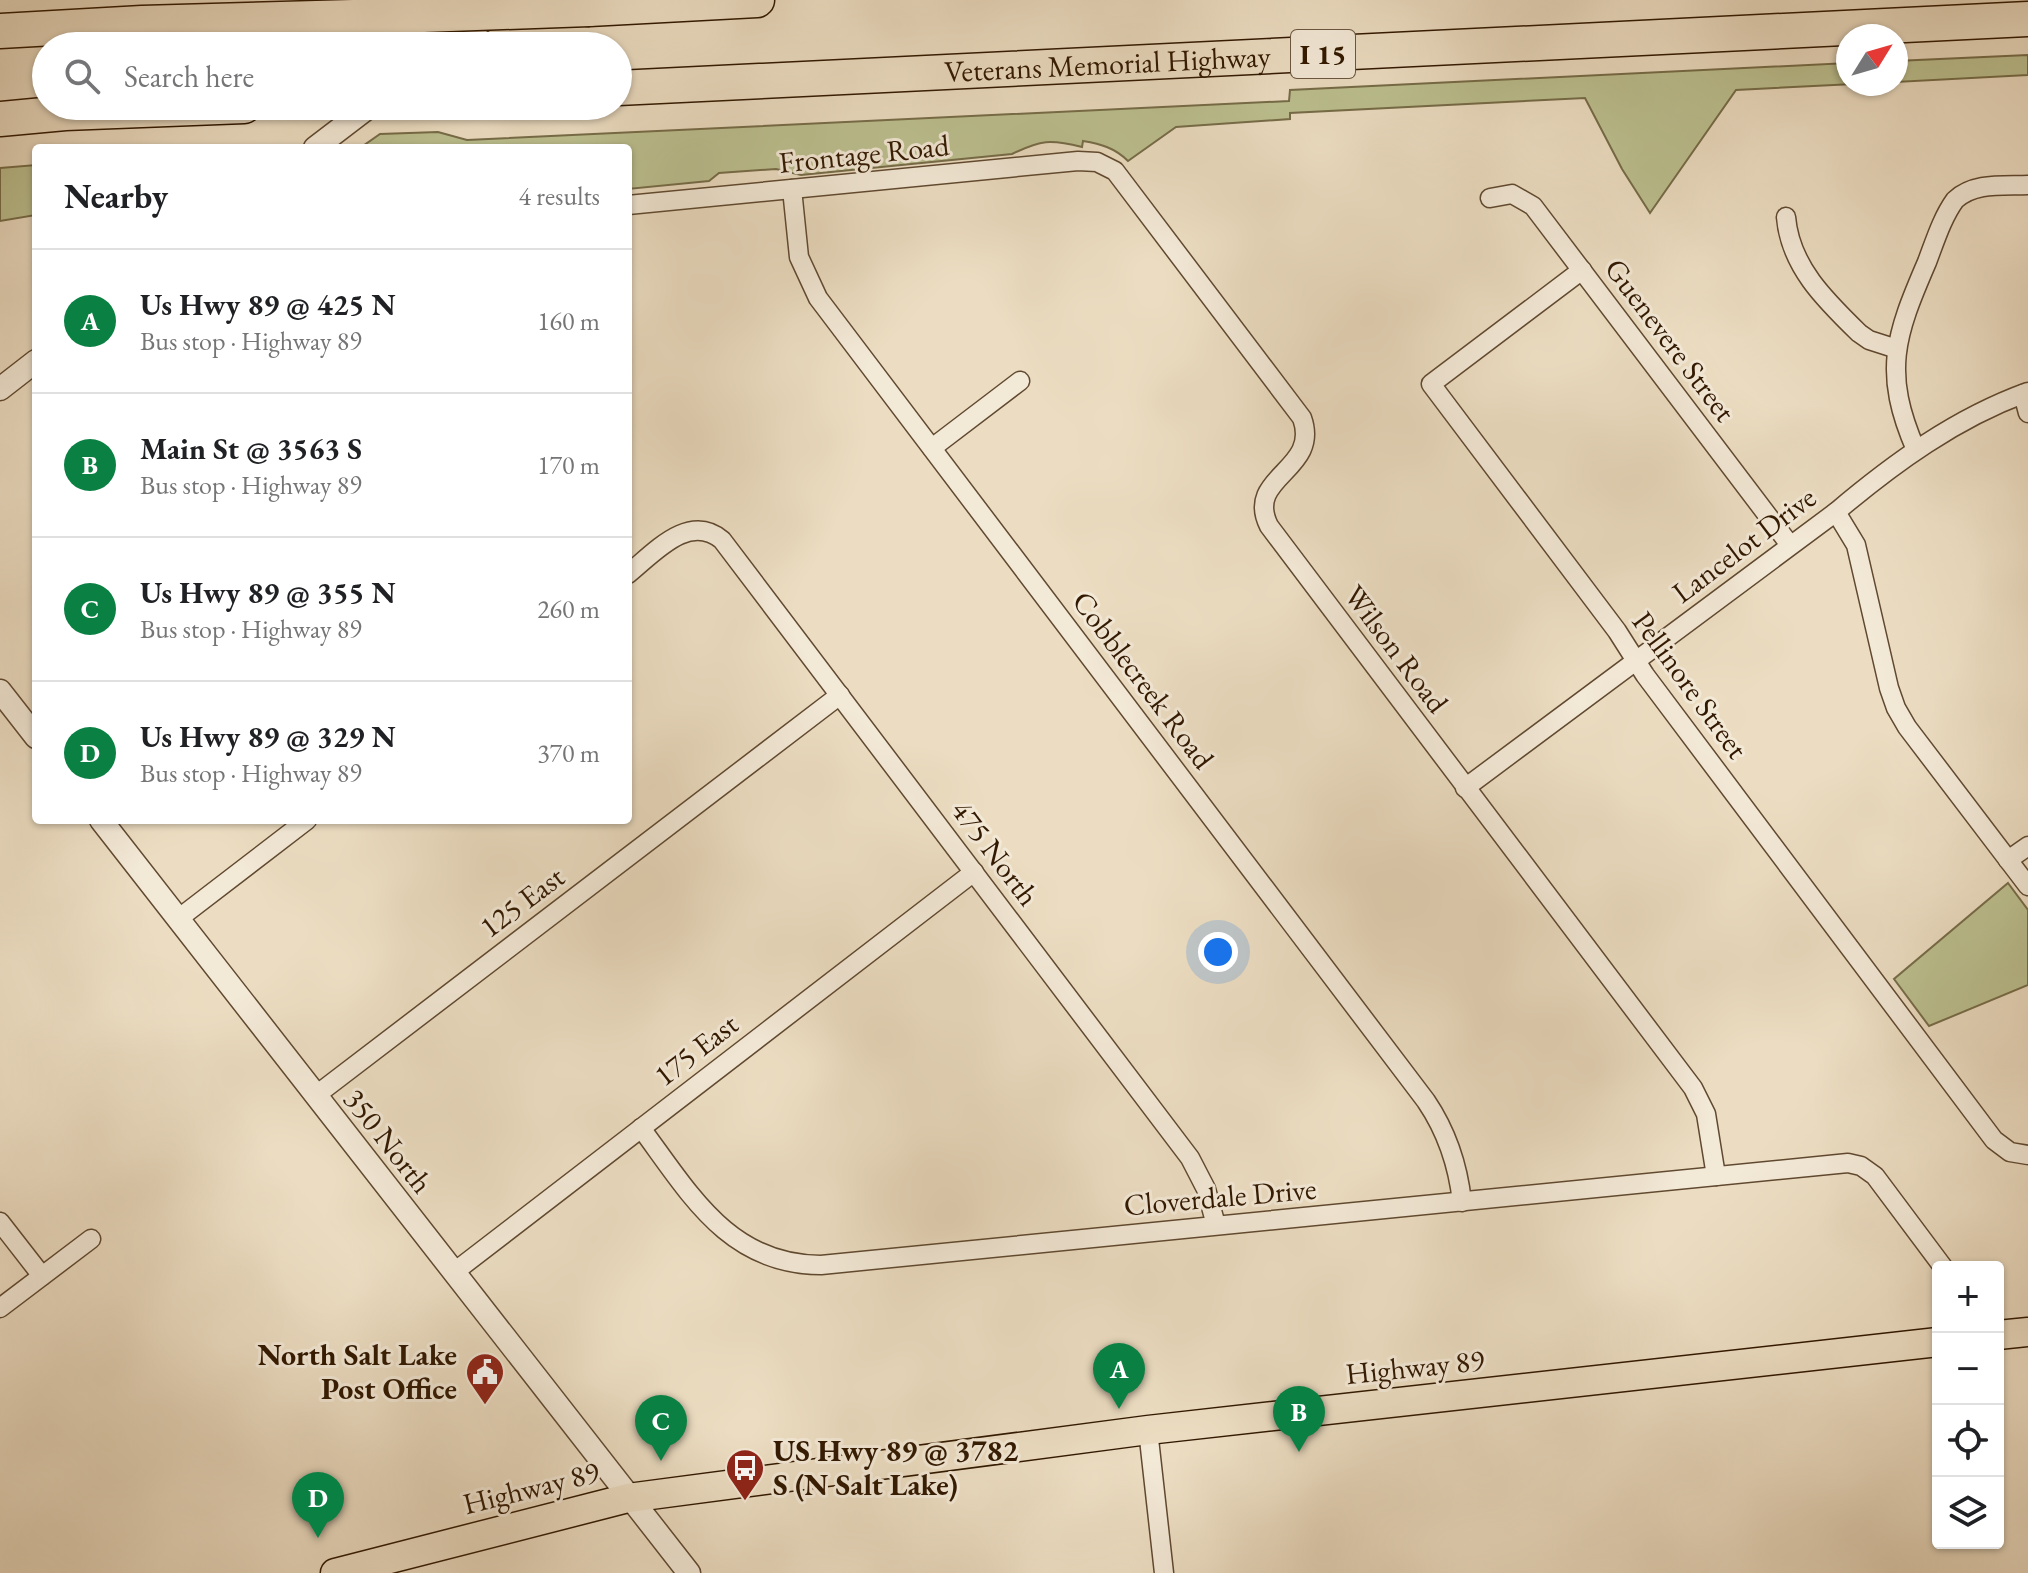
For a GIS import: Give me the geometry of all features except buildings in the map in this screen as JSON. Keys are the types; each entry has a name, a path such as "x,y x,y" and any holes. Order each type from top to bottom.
{"highway":[{"path":"0,31 757,0"},
{"name":"Veterans Memorial Highway","path":"632,87 2028,19"},
{"path":"0,119 32,116"}],"main road":[{"path":"2004,1334 2028,1332"},
{"name":"Highway 89","path":"335,1573 628,1498 1148,1430 1932,1343"}],"street":[{"path":"468,32 510,0"},
{"path":"320,144 352,120"},
{"name":"Frontage Road","path":"632,205 1078,161 1105,165"},
{"name":"Wilson Road","path":"1105,165 1119,175 1302,418 1305,433 1302,450 1294,465 1275,481 1263,501 1265,518 1274,534 1698,1096 1706,1114 1716,1176"},
{"path":"1916,450 1900,407 1897,388 1897,349 1902,321 1955,200 1964,192 1976,188 2028,185"},
{"name":"Cobblecreek Road","path":"792,189 795,244 810,285 1426,1101 1442,1127 1455,1160 1462,1202"},
{"name":"Guenevere Street","path":"1490,198 1512,194 1524,198 1547,222 1790,545"},
{"path":"1786,217 1791,247 1807,276 1859,333 1869,340 1897,349"},
{"name":"Pellinore Street","path":"1582,270 1431,384 1994,1140 2010,1152 2028,1155"},
{"path":"0,389 32,364"},
{"path":"932,448 1020,381"},
{"path":"2026,393 2028,413"},
{"name":"Lancelot Drive","path":"1465,788 1916,450 1971,417 2026,393"},
{"path":"1836,512 1856,545 1896,708 2028,886"},
{"name":"475 North","path":"632,571 677,536 697,529 714,533 729,548 1190,1158 1206,1189 1216,1225"},
{"path":"0,691 32,732"},
{"name":"125 East","path":"315,1096 840,695"},
{"name":"350 North","path":"104,824 689,1573"},
{"path":"178,919 302,824"},
{"path":"2008,860 2028,846"},
{"name":"175 East","path":"453,1273 974,872"},
{"name":"Cloverdale Drive","path":"641,1128 718,1225 743,1245 785,1263 821,1265 1840,1163 1861,1166 1875,1176 1939,1261"},
{"path":"0,1222 42,1276"},
{"path":"0,1308 91,1239"},
{"path":"1148,1430 1164,1573"}],"green space":[{"path":"2028,55 2028,75 1908,81 1908,60"},
{"path":"1836,64 1836,85 1736,90 1650,213 1622,169 1585,98 1290,113 1290,119 1176,127 1128,161 1113,150 1096,144 1083,141 1082,147 1046,142 1012,154 801,175 776,169 719,173 709,181 632,189 632,144 366,144 380,134 438,132 467,140 1289,101 1290,90"},
{"path":"32,165 32,216 0,221 0,168"},
{"path":"2008,883 2028,910 2028,985 1929,1026 1894,979"}],"place":[{"name":"North Salt Lake Post Office","path":"485,1406"},
{"name":"Us Hwy 89 @ 425 N","path":"1119,1409"},
{"name":"Main St @ 3563 S","path":"1299,1452"},
{"name":"Us Hwy 89 @ 355 N","path":"661,1461"},
{"name":"US Hwy 89 @ 3782 S (N Salt Lake)","path":"745,1502"},
{"name":"Us Hwy 89 @ 329 N","path":"318,1538"}]}
